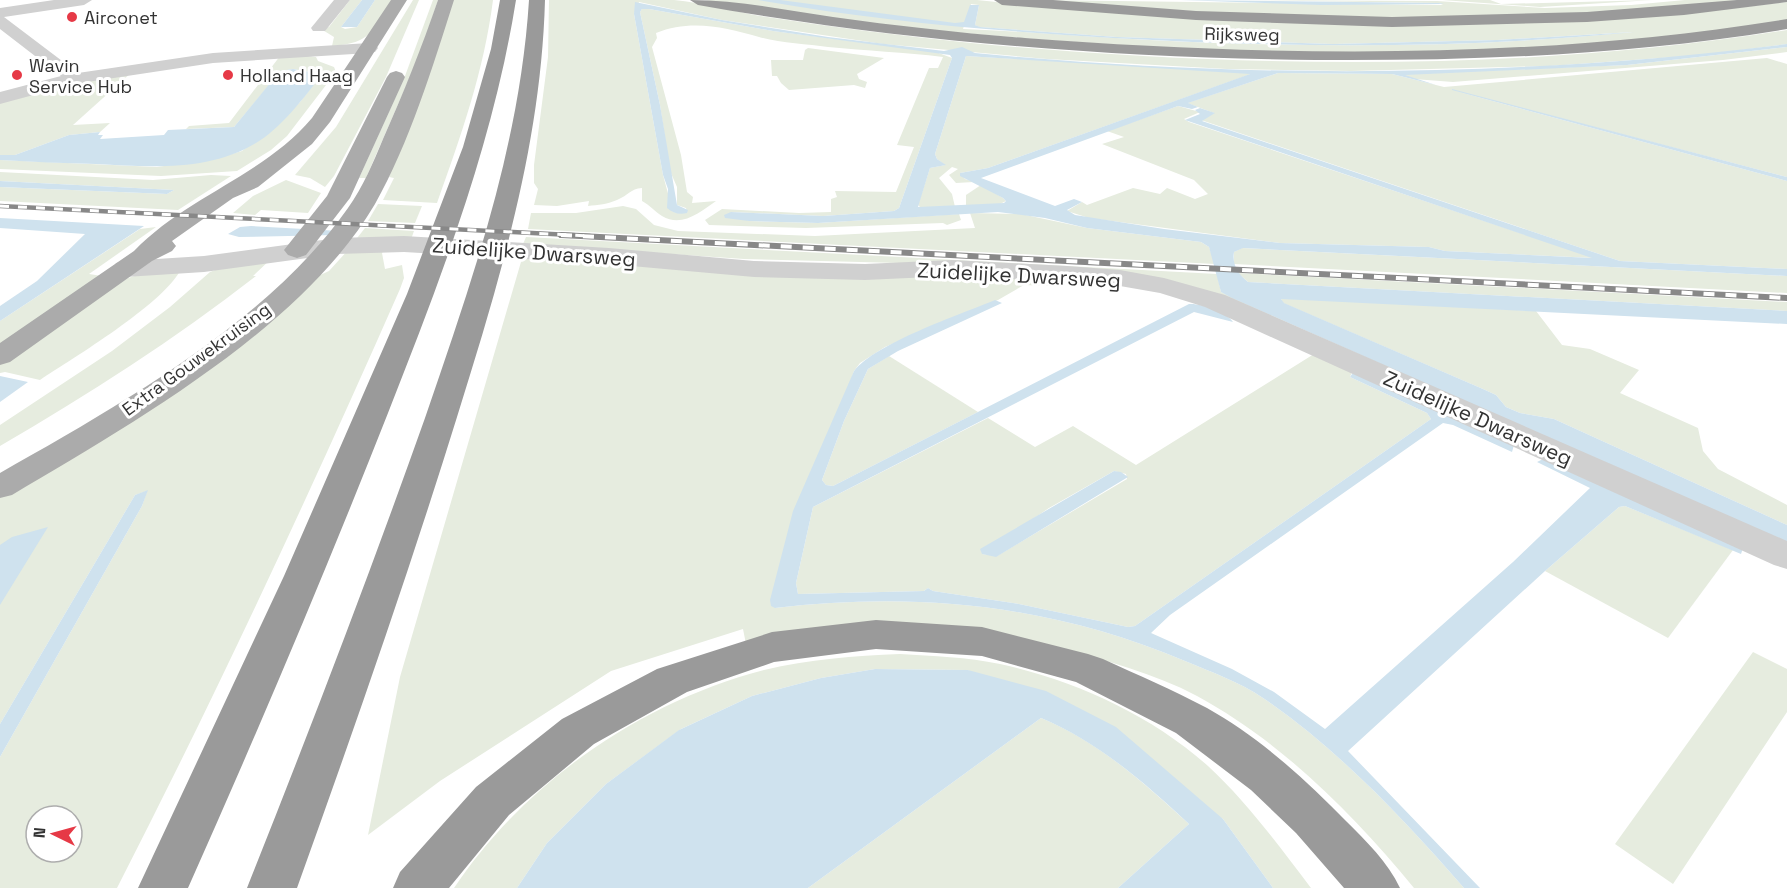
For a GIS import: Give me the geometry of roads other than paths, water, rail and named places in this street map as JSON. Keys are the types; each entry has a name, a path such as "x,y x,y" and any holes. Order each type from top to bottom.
{"highway":[{"path":"163,888 295,596 361,441 431,266 458,191 491,85 508,0"},
{"path":"273,888 413,503 488,269 508,193 530,82 537,0"},
{"name":"Rijksweg","path":"698,0 811,19 959,37 1043,45 1228,54 1395,55 1577,49 1700,37 1787,24"},
{"name":"Rijksweg","path":"1002,0 1184,15 1399,21 1576,18 1702,9 1781,0"},
{"path":"418,888 461,833 499,793 551,750 619,706 692,672 762,650 822,638 884,634 935,635 1018,648 1089,670 1156,701 1209,732 1267,776 1332,838 1375,888"}],"main road":[{"path":"0,356 134,262 173,241 240,194 250,182 289,154 316,128 399,0"},
{"name":"Extra Gouwekruising","path":"0,487 92,432 177,377 259,315 307,272 352,220 376,179 420,74 446,0"},
{"name":"Extra Gouwekruising","path":"0,461 96,405 155,366 222,317 276,272 324,218 350,177 404,58"}],"street":[{"path":"0,13 84,0"},
{"path":"318,28 342,0"},
{"path":"0,21 73,79"},
{"path":"0,98 73,79 213,58 369,48"},
{"name":"Zuidelijke Dwarsweg","path":"134,262 204,264 321,248 391,244 619,256 754,268 865,272 952,268 1120,278 1164,286 1215,301 1787,556"}],"water":[{"path":"362,0 375,0 357,27 341,27"},
{"path":"758,0 780,0 955,23 964,22 970,5 979,5 975,25 980,27 1117,37 1333,44 1497,40 1635,32 1505,42 1440,44 1309,45 1244,44 1068,35 979,28 847,14"},
{"path":"1180,0 1439,3 1444,4 1321,5"},
{"path":"635,2 722,20 828,37 944,51 962,47 975,53 1076,61 1279,71 1483,69 1686,55 1787,44 1787,47 1627,65 1405,75 1436,85 1392,74 1278,73 1188,103 1198,107 1192,109 1178,106 981,178 1055,206 1074,199 1082,202 1067,210 1075,215 1164,229 1280,243 1429,247 1445,251 1592,258 1185,120 1200,114 1195,110 1200,108 1215,113 1202,121 1620,261 1787,269 1787,276 1243,248 1234,252 1236,269 1248,282 1787,311 1787,324 1281,299 1284,303 1496,395 1506,407 1520,413 1554,419 1787,525 1787,544 1232,298 1221,292 1209,247 1201,242 1087,228 1045,218 998,212 818,223 725,218 724,215 731,212 823,216 894,211 899,208 952,58 950,55 773,31 642,9 640,12 660,105 677,205 688,210 684,214 674,212 667,208 668,189 663,175 634,14","holes":["966,56 1250,74 988,168 960,173 960,176 1003,198 1006,201 1004,203 918,207 930,168 946,165 937,159 935,154"]},
{"path":"293,69 322,74 292,112 274,130 256,143 218,159 178,166 0,160 0,155 15,155 69,135 100,132 98,135 103,135 100,139 164,135 168,130 234,127 280,71"},
{"path":"1452,90 1787,177 1787,181"},
{"path":"0,181 174,190 167,194 0,187"},
{"path":"0,218 144,226 0,321 0,306 37,281 85,234 0,228"},
{"path":"240,227 340,231 335,235 239,237 228,234"},
{"path":"995,300 1002,303 898,351 868,369 844,421 822,480 826,485 833,486 1189,304 1213,309 1233,322 1194,312 813,507 796,583 798,594 924,591 928,588 933,591 1019,604 1128,627 1135,626 1431,419 1427,413 1350,377 1354,371 1514,445 1512,452 1453,425 1443,423 1170,615 1151,633 1232,669 1274,692 1325,729 1513,562 1590,488 1537,462 1543,459 1743,548 1741,554 1625,506 1619,507 1545,571 1348,751 1480,888 1464,888 1370,787 1291,718 1245,687 1185,661 1135,642 1085,627 1035,615 984,607 881,601 775,608 771,606 770,600 793,511 854,371 880,350 899,340"},
{"path":"0,376 28,382 0,402"},
{"path":"1114,471 1121,472 1128,477 996,557 982,554 980,549"},
{"path":"148,490 142,506 0,757 0,724 135,495"},
{"path":"48,527 0,605 0,545 12,537"},
{"path":"875,669 968,670 1046,691 1116,727 1223,819 1273,888 1118,888 1189,824 1120,764 1082,738 1041,718 808,888 517,888 547,843 606,784 679,730 752,696 821,678"}],"railway":[{"path":"0,206 590,236"},
{"path":"561,235 1787,298"}],"place":[{"name":"Airconet","path":"72,17"},
{"name":"Wavin Service Hub","path":"17,75"},
{"name":"Holland Haag","path":"228,75"}]}
